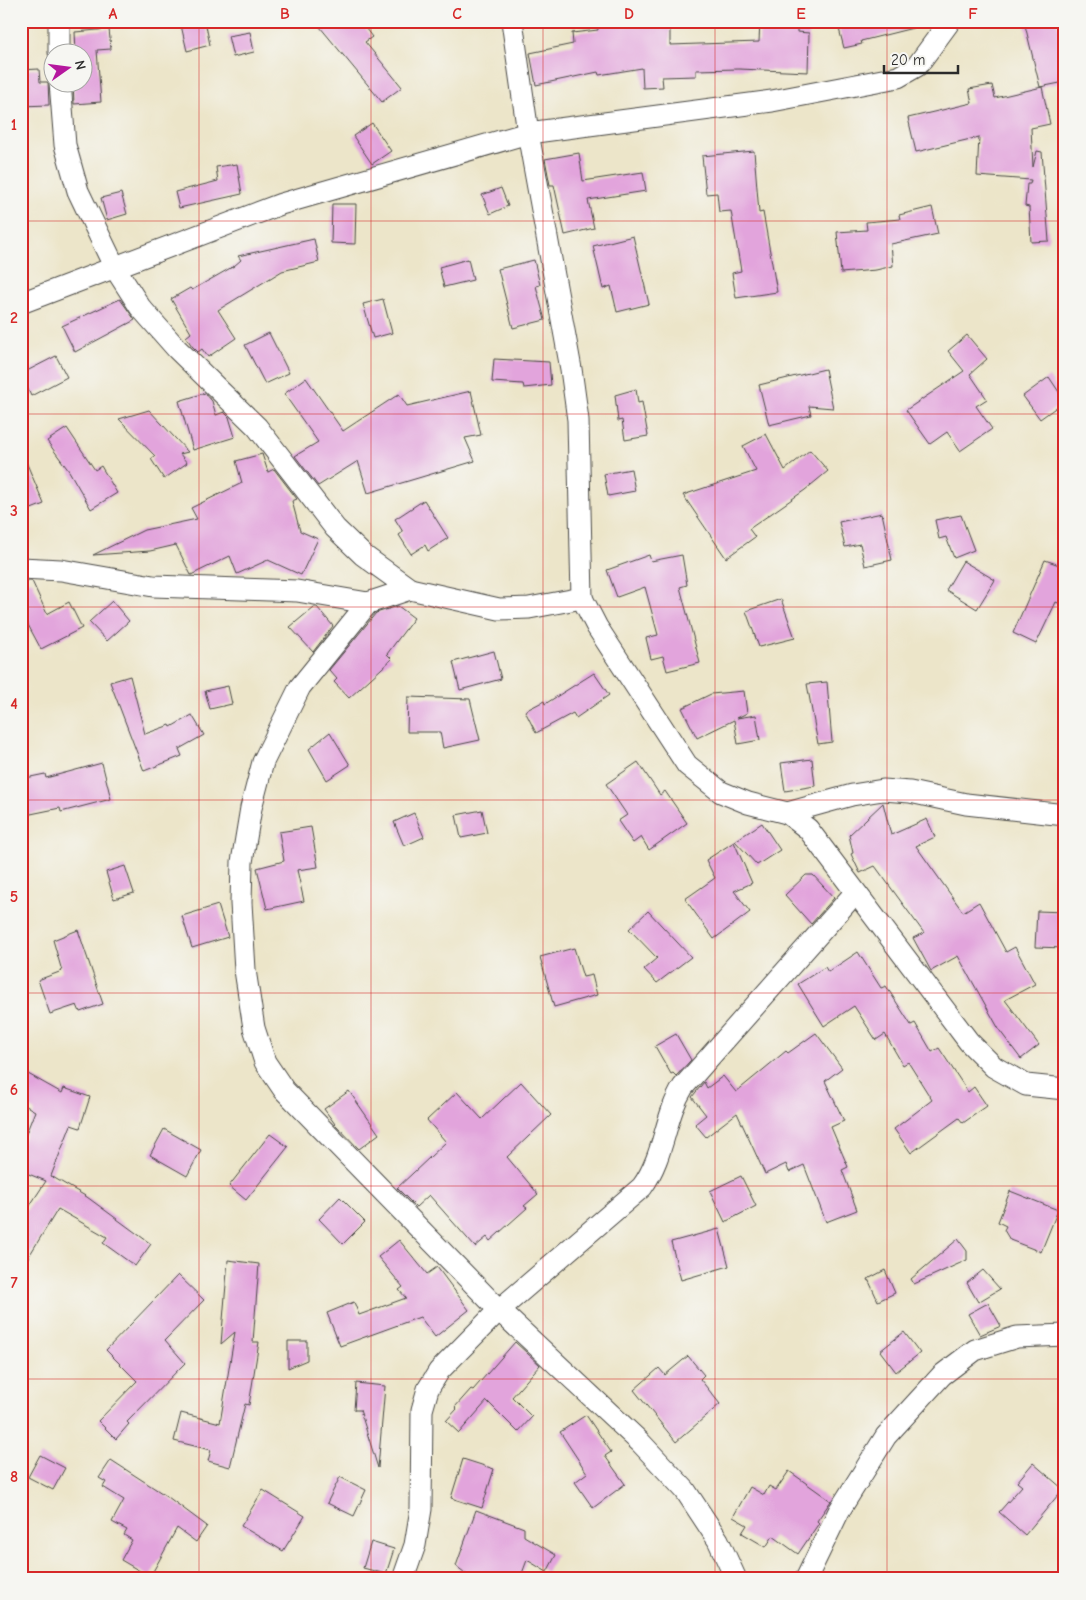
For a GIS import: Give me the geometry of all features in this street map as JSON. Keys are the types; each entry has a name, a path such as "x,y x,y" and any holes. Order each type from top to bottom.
{"street":[{"path":"59,21 59,42"},
{"path":"512,21 528,133 571,369 578,420 582,598 597,627 687,764 721,792 787,813 808,829 969,1042 994,1067 1026,1085 1065,1089"},
{"path":"21,303 281,204 528,133 772,101 898,77 917,66 950,21"},
{"path":"61,92 65,145 78,191 115,268 140,307 177,349 257,427 335,528 363,555 410,589 499,609 529,608 582,598"},
{"path":"21,568 61,570 153,586 297,591 368,603 410,589"},
{"path":"368,603 300,687 263,762 250,808 242,862 240,904 245,970 254,1028 265,1062 284,1090 499,1310 640,1442 685,1490 718,1540 736,1579"},
{"path":"787,813 852,794 883,790 910,792 966,804 1065,815"},
{"path":"403,1579 415,1545 421,1509 422,1410 428,1389 439,1370 499,1310 642,1186 658,1159 675,1100 684,1086 855,893"},
{"path":"806,1579 839,1511 886,1436 942,1375 975,1350 1017,1337 1065,1335"}],"building":[{"path":"180,21 205,21 210,45 187,51"},
{"path":"315,21 360,21 372,37 365,42 402,87 382,102"},
{"path":"597,21 670,21 670,45 759,42 760,21 797,21 797,32 809,33 808,72 739,69 696,70 696,76 662,77 663,87 643,88 642,68 599,75 598,72 536,85 530,53 573,44 572,33 598,30"},
{"path":"837,21 912,21 913,28 861,41 862,44 844,48"},
{"path":"1024,21 1056,21 1065,42 1065,82 1040,87"},
{"path":"109,29 111,49 97,50 101,102 74,104 73,92 92,92 92,42 76,42 75,32"},
{"path":"250,32 254,52 233,57 228,36"},
{"path":"39,69 42,92 48,92 49,105 21,106 21,70"},
{"path":"992,85 995,98 1042,87 1050,124 1031,128 1033,167 1037,151 1042,152 1049,241 1031,242 1029,207 1025,206 1027,184 1030,184 1031,180 977,176 979,137 916,152 908,118 972,103 969,89"},
{"path":"372,123 391,151 372,164 353,136"},
{"path":"754,151 759,213 763,212 777,292 736,298 732,273 741,271 731,211 719,212 717,193 706,194 702,156"},
{"path":"579,153 583,181 643,172 646,191 588,200 594,228 565,235 554,185 550,185 545,159"},
{"path":"237,164 242,194 179,208 175,192 218,181 216,167"},
{"path":"501,188 508,206 490,214 482,195"},
{"path":"121,193 127,214 107,220 101,198"},
{"path":"332,204 356,204 355,244 331,243"},
{"path":"932,207 938,234 891,244 893,266 876,270 841,273 837,232 867,230 866,222 900,219 899,215"},
{"path":"633,236 649,304 617,312 611,286 603,289 593,246"},
{"path":"314,239 319,262 282,271 218,310 236,338 208,357 202,349 198,352 192,346 186,337 191,333 171,299 190,288 192,290 234,266 241,260 238,256"},
{"path":"468,259 473,280 444,287 439,267"},
{"path":"534,260 540,285 536,286 545,320 513,328 498,269"},
{"path":"120,299 135,320 75,352 62,326"},
{"path":"383,299 392,333 373,338 363,304"},
{"path":"269,333 289,373 265,384 245,345"},
{"path":"967,335 987,359 970,374 987,399 976,406 992,429 960,451 947,432 930,444 906,410 964,371 948,351"},
{"path":"56,356 67,377 31,396 21,374"},
{"path":"494,359 549,362 551,385 524,388 523,384 492,382"},
{"path":"825,369 833,408 809,406 811,415 769,425 759,385"},
{"path":"1049,377 1065,401 1040,419 1023,396"},
{"path":"306,378 343,431 399,394 407,406 471,391 481,435 465,438 475,461 368,493 358,461 318,486 295,456 318,442 284,394"},
{"path":"636,389 638,403 642,402 648,436 625,440 622,420 618,421 615,395"},
{"path":"205,393 212,401 216,415 224,412 229,417 235,437 193,450 179,401"},
{"path":"149,410 188,452 180,454 187,463 164,479 151,459 155,456 119,419"},
{"path":"67,428 95,470 101,466 117,493 91,509 69,471 47,441"},
{"path":"766,434 785,470 810,450 828,471 805,490 749,529 755,537 726,558 683,495 756,471 743,446"},
{"path":"21,450 44,504 21,513"},
{"path":"262,454 268,472 274,469 297,499 292,501 300,531 318,539 301,575 268,560 237,574 230,556 191,575 176,545 150,551 93,555 144,530 197,519 191,508 242,483 236,461"},
{"path":"631,469 635,491 608,496 604,474"},
{"path":"424,500 448,538 428,551 425,545 411,554 399,535 403,532 395,519"},
{"path":"882,513 892,560 865,566 860,544 845,547 839,522"},
{"path":"961,515 974,550 954,558 946,537 939,539 935,520"},
{"path":"649,555 651,561 682,555 687,585 680,587 700,663 667,671 663,656 651,659 646,638 658,635 645,587 617,597 607,570"},
{"path":"1045,560 1065,567 1065,606 1056,602 1036,644 1013,633"},
{"path":"963,561 995,580 977,609 946,590"},
{"path":"21,581 32,581 47,614 69,602 82,628 41,649 26,621 21,624"},
{"path":"781,599 795,638 759,647 746,611"},
{"path":"112,601 129,621 107,641 89,622"},
{"path":"398,606 414,618 387,654 392,659 349,698 334,682 337,679 329,670 376,613"},
{"path":"314,607 317,607 333,626 313,652 290,627"},
{"path":"494,651 501,679 460,690 453,662"},
{"path":"594,673 609,695 576,718 573,713 536,733 525,711 544,701 545,704"},
{"path":"130,676 145,734 170,725 171,727 192,715 204,735 179,749 182,756 144,771 110,682"},
{"path":"827,682 832,742 818,744 807,684"},
{"path":"228,686 232,704 210,709 205,691"},
{"path":"744,691 747,713 737,718 756,715 760,740 738,744 734,720 697,738 682,708 711,694"},
{"path":"408,697 470,699 480,740 443,748 440,732 407,732"},
{"path":"330,732 350,765 327,780 309,749"},
{"path":"812,759 815,786 785,791 781,763"},
{"path":"638,762 660,795 665,791 687,823 649,850 641,837 633,843 618,821 627,815 606,784"},
{"path":"102,763 111,799 61,812 60,808 21,816 21,779 45,774 46,778"},
{"path":"883,803 891,835 927,819 935,837 916,846 963,912 979,902 1006,952 1015,947 1035,984 1005,1000 1039,1045 1021,1059 1000,1031 958,956 931,971 913,938 924,933 875,866 860,873 851,854 853,853 849,835"},
{"path":"482,810 487,833 461,838 456,815"},
{"path":"414,813 424,837 404,846 394,822"},
{"path":"762,823 780,850 757,865 735,841"},
{"path":"311,827 318,867 297,870 304,901 267,909 257,868 284,861 279,832"},
{"path":"734,842 752,883 734,891 750,912 714,939 685,899 715,878 706,860"},
{"path":"125,866 134,893 114,899 106,872"},
{"path":"806,875 813,875 834,898 811,924 785,895"},
{"path":"218,905 228,937 192,948 182,916"},
{"path":"648,911 691,957 657,983 644,969 657,958 629,929"},
{"path":"1037,911 1065,912 1065,948 1035,947"},
{"path":"78,930 103,1004 80,1012 77,1005 50,1014 38,980 62,971 53,940"},
{"path":"574,948 583,977 592,975 597,995 554,1007 540,957"},
{"path":"858,952 881,988 886,986 911,1025 915,1023 932,1052 939,1048 968,1092 974,1087 987,1106 963,1123 959,1118 911,1153 894,1129 932,1100 908,1062 903,1065 885,1034 876,1040 854,1006 824,1026 798,984 825,967 828,972"},
{"path":"816,1033 842,1068 825,1081 844,1121 831,1127 848,1167 842,1170 857,1210 826,1222 804,1165 789,1172 786,1164 765,1174 737,1113 706,1137 695,1124 706,1115 692,1097 704,1082 707,1088 723,1076 736,1092 786,1051 788,1053"},
{"path":"676,1034 691,1060 676,1076 673,1073 671,1074 655,1046"},
{"path":"21,1070 62,1093 64,1088 90,1097 80,1128 71,1125 51,1176 87,1197 151,1244 135,1266 103,1243 107,1237 58,1209 21,1269 21,1219 46,1181 21,1171 21,1146 35,1111 21,1103"},
{"path":"521,1082 551,1115 507,1157 538,1194 524,1206 527,1208 490,1241 487,1237 475,1247 429,1195 416,1207 397,1188 446,1142 427,1120 457,1092 482,1119"},
{"path":"349,1091 379,1134 359,1149 335,1124 324,1109"},
{"path":"164,1129 201,1150 187,1176 150,1155"},
{"path":"270,1134 288,1147 246,1200 229,1186"},
{"path":"741,1176 756,1206 725,1222 710,1191"},
{"path":"1010,1191 1058,1210 1041,1252 1010,1240 1004,1230 1006,1226 998,1222"},
{"path":"340,1197 365,1222 343,1244 319,1219"},
{"path":"719,1229 729,1266 681,1280 671,1242"},
{"path":"958,1239 967,1251 967,1260 914,1284 911,1279"},
{"path":"399,1240 427,1274 437,1267 469,1310 435,1337 420,1317 340,1346 327,1313 354,1302 359,1315 406,1298 399,1290 403,1287 378,1257"},
{"path":"228,1260 259,1264 253,1342 259,1342 249,1405 245,1404 230,1467 208,1461 211,1450 174,1441 181,1413 220,1423 235,1332 221,1344"},
{"path":"885,1270 895,1293 878,1301 868,1279"},
{"path":"983,1270 1000,1289 978,1302 967,1283"},
{"path":"178,1275 204,1300 165,1340 185,1363 127,1422 129,1424 116,1439 98,1421 137,1381 106,1350"},
{"path":"988,1303 1001,1326 980,1335 968,1314"},
{"path":"904,1332 920,1353 896,1372 880,1351"},
{"path":"288,1341 307,1341 307,1360 288,1368"},
{"path":"515,1342 540,1365 512,1397 532,1417 518,1432 487,1401 459,1433 446,1421 457,1409 455,1407 471,1389 473,1390"},
{"path":"688,1356 704,1375 700,1379 720,1404 676,1442 634,1390 659,1368 665,1375"},
{"path":"356,1383 385,1386 378,1468 360,1410 354,1410"},
{"path":"586,1415 611,1452 605,1456 625,1484 593,1508 575,1482 587,1473 560,1432"},
{"path":"40,1455 65,1468 53,1490 28,1477"},
{"path":"463,1459 494,1469 482,1508 451,1498"},
{"path":"111,1460 168,1497 207,1526 196,1542 177,1528 150,1577 121,1560 132,1540 124,1535 127,1530 112,1522 124,1500 103,1487 106,1482 99,1478"},
{"path":"1033,1463 1063,1489 1025,1535 999,1512 1022,1486 1017,1482"},
{"path":"789,1471 831,1501 798,1554 773,1536 766,1547 742,1533 747,1525 733,1517 750,1487 764,1495 769,1486 776,1490"},
{"path":"340,1477 366,1490 354,1516 327,1503"},
{"path":"263,1490 305,1516 283,1551 241,1526"},
{"path":"476,1510 524,1528 524,1536 556,1555 547,1572 527,1560 520,1579 473,1579 456,1566"},
{"path":"371,1542 394,1549 386,1574 363,1568"}]}
